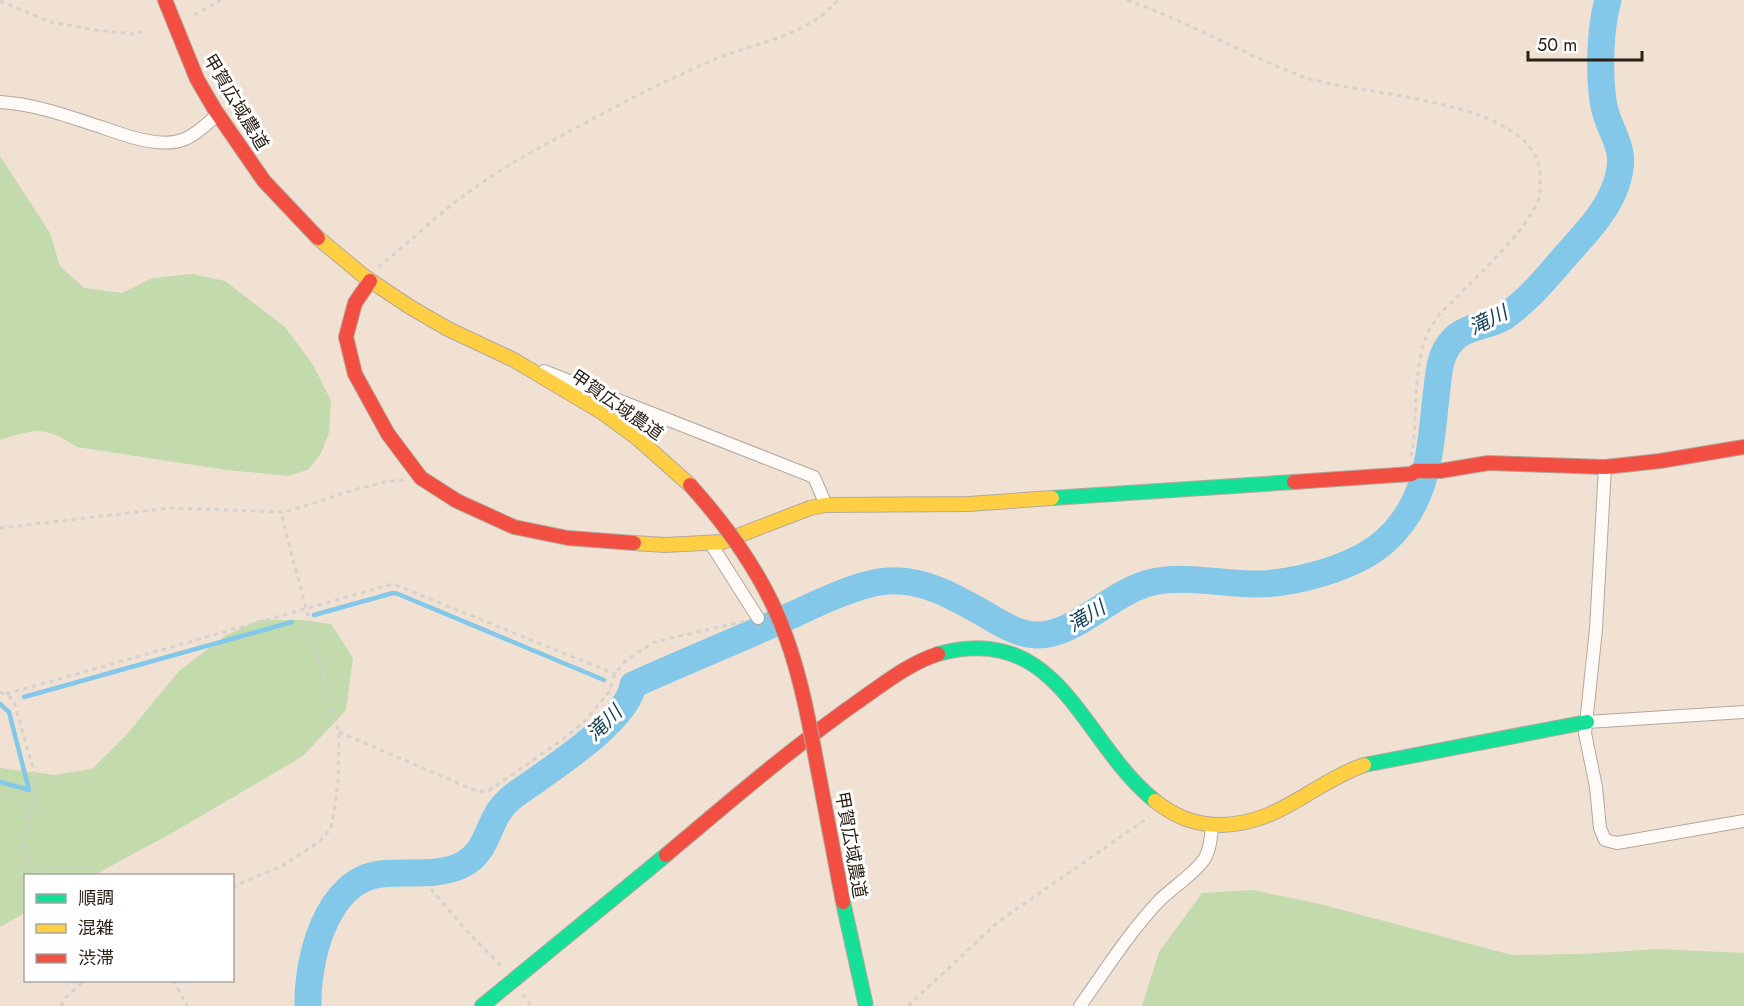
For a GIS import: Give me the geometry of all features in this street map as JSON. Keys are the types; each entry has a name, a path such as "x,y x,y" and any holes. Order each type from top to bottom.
{"street":[{"name":"甲賀広域農道","path":"165,0 197,79 218,114 264,181 317,237 367,279 410,307 514,360 603,413 636,437 690,485 709,505 733,537 760,580 785,633 799,673 846,921 866,1006"},
{"path":"0,102 31,106 131,138 171,143 186,139 218,114"},
{"path":"367,279 351,314 346,337 355,374 388,434 421,478 457,501 514,527 568,538 664,545 711,544 722,542 810,508 826,505 969,504 1411,474 1488,463 1605,467 1660,461 1744,447"},
{"path":"514,360 814,477 826,505"},
{"path":"1605,467 1596,629 1585,733 1596,787 1600,828 1605,840 1617,843 1744,821"},
{"path":"711,544 758,618"},
{"path":"482,1006 830,720 907,669 938,654 963,649 997,650 1019,656 1043,671 1062,688 1138,785 1162,808 1187,820 1212,827 1242,825 1275,814 1337,776 1371,763 1587,722 1744,712"},
{"path":"1080,1006 1137,926 1170,890 1204,860 1209,848 1212,827"}],"path":[{"path":"194,15 221,0"},
{"path":"367,279 458,200 520,159 688,71 802,28 820,17 838,0"},
{"path":"1127,0 1160,12 1300,76 1335,85 1443,104 1491,120 1510,129 1532,150 1541,166 1539,196 1524,224 1436,319 1427,335 1415,392 1415,436 1411,456 1422,471"},
{"path":"0,2 50,22 95,30 132,34 142,32"},
{"path":"0,528 171,508 282,512 384,482 421,478"},
{"path":"234,886 284,865 320,841 332,823 338,781 339,732 304,608 282,512"},
{"path":"6,694 393,584 615,674"},
{"path":"339,732 474,790 487,792 584,722 609,692 615,674 625,661 654,642 758,618"},
{"path":"0,692 6,694 14,702 36,780 27,819 26,847 37,874"},
{"path":"908,1006 998,922 1162,808"},
{"path":"431,889 514,980"},
{"path":"61,1006 65,998 85,982"},
{"path":"174,982 187,1006"}],"green space":[{"path":"0,156 50,233 60,266 84,288 122,293 153,278 192,274 225,281 285,327 313,365 331,401 329,433 321,453 309,469 289,476 227,470 77,447 56,435 40,431 0,440"},
{"path":"259,620 301,620 331,624 353,658 346,710 303,756 172,833 96,874 24,874 24,914 0,927 0,768 55,775 92,769 128,733 179,671 225,636"},
{"path":"1252,890 1320,904 1512,955 1582,954 1657,949 1744,953 1744,1006 1142,1006 1159,952 1202,893"}],"waterway":[{"name":"滝川","path":"308,1006 311,967 316,946 333,906 346,891 362,880 381,874 443,871 462,865 470,860 481,847 504,805 600,731 627,700 633,685 830,598 875,583 901,581 926,586 949,595 1015,630 1036,635 1051,634 1080,621 1123,594 1153,582 1178,579 1255,584 1305,578 1357,560 1384,542 1411,509 1420,490 1430,451 1439,369 1448,346 1463,332 1504,317 1527,298 1592,225 1612,196 1621,160 1603,101 1601,77 1602,37 1608,0"},
{"path":"314,615 393,593 398,594 604,680"},
{"path":"24,697 292,622"},
{"path":"0,704 9,712 29,790 0,782"}],"traffic: fast":[{"path":"1052,498 1294,482"},
{"path":"938,654 979,648 1013,654 1041,670 1064,693 1129,776 1155,801"},
{"path":"1364,765 1587,722"},
{"path":"482,1006 666,855"},
{"path":"843,902 866,1006"}],"traffic: slow":[{"path":"318,238 365,277 410,307 448,329 514,360 603,413 636,437 690,485"},
{"path":"634,543 665,545 722,542 810,508 826,505 969,504 1052,498"},
{"path":"1155,801 1178,816 1194,822 1212,825 1243,823 1279,810 1328,782 1364,765"}],"traffic: jam":[{"path":"165,0 197,79 215,110 264,181 318,238"},
{"path":"370,281 355,303 346,337 355,374 388,434 421,478 457,501 514,527 568,538 634,543"},
{"path":"1294,482 1411,474 1416,471 1440,471 1488,463 1605,467 1660,461 1744,447"},
{"path":"690,485 717,516 752,566 772,602 786,637 808,716 843,902"},
{"path":"666,855 837,716 899,673 938,654"}]}
